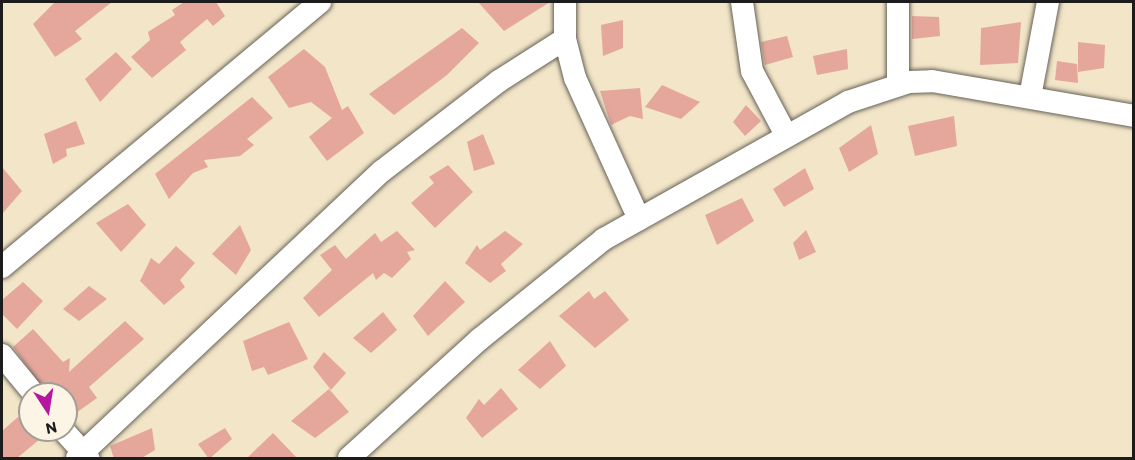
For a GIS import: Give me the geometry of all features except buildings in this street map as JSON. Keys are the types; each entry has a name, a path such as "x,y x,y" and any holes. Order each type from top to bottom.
{"street":[{"path":"2,267 320,2"},
{"path":"565,2 565,39 575,78 639,219"},
{"path":"742,2 752,71 786,135"},
{"path":"898,2 898,85"},
{"path":"1029,97 1048,2"},
{"path":"71,442 82,457 382,171 499,81 565,39"},
{"path":"349,459 542,286 639,219 848,102 898,85 932,81 1134,116"},
{"path":"2,355 24,382"}]}
